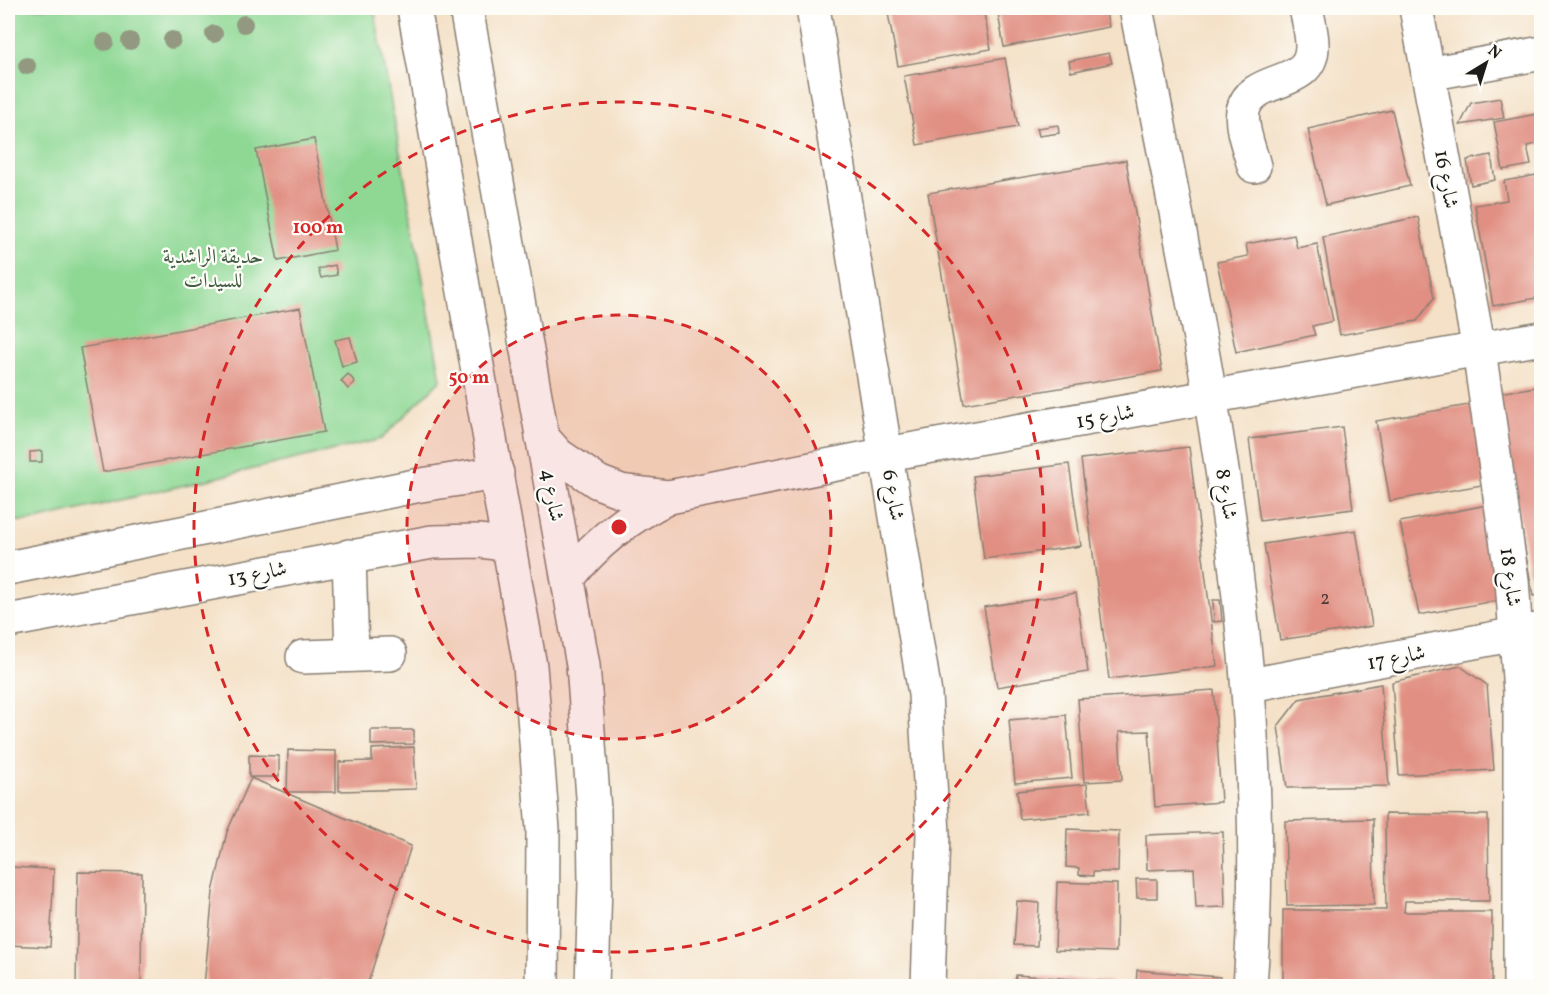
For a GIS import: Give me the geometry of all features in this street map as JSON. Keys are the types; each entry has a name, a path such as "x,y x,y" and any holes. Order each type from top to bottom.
{"street":[{"path":"414,8 530,666 540,775 544,885 542,987"},
{"name":"شارع 4","path":"466,8 583,665 590,738 595,873 592,987"},
{"name":"شارع 6","path":"813,8 925,694 930,764 932,903 928,987"},
{"name":"شارع 8","path":"1136,8 1211,397 1234,540 1250,685 1255,860 1250,987"},
{"path":"1254,166 1243,120 1246,104 1256,91 1296,75 1308,61 1312,44 1306,8"},
{"name":"شارع 16","path":"1416,8 1479,350"},
{"path":"1428,74 1542,54"},
{"name":"شارع 15","path":"567,578 603,539 645,508 669,497 887,454 1542,338"},
{"name":"شارع 18","path":"1479,350 1530,631 1520,692 1520,987"},
{"name":"شارع 15","path":"542,437 558,455 598,482 621,491 669,497"},
{"path":"8,568 415,486 497,473"},
{"name":"شارع 13","path":"8,621 349,556 451,541 509,545"},
{"path":"349,556 351,655"},
{"name":"شارع 17","path":"1250,685 1530,631"},
{"path":"303,657 390,654"}],"green space":[{"name":"حديقة الراشدية للسيدات","path":"8,8 374,8 441,380 381,439 36,520 8,522"}],"building":[{"path":"887,8 983,8 991,49 898,66"},
{"path":"997,8 1105,8 1109,27 1004,47"},
{"path":"1109,53 1112,63 1071,72 1069,61"},
{"path":"1005,58 1018,127 917,145 904,76"},
{"path":"1500,98 1504,118 1460,125 1471,103"},
{"path":"1392,110 1410,186 1326,205 1308,129"},
{"path":"1542,113 1542,143 1527,146 1531,165 1503,170 1494,122"},
{"path":"1058,125 1059,133 1039,136 1037,128"},
{"path":"314,139 335,250 278,261 256,150"},
{"path":"1491,155 1495,180 1471,185 1467,160"},
{"path":"1126,160 1162,371 964,404 928,193"},
{"path":"1542,174 1542,297 1493,306 1475,205 1507,200 1504,181"},
{"path":"1418,217 1434,298 1417,321 1340,335 1323,237"},
{"path":"1294,235 1297,248 1317,244 1333,321 1312,326 1315,335 1236,352 1217,262 1248,256 1246,244"},
{"path":"335,265 337,275 321,278 318,269"},
{"path":"300,308 324,432 103,472 80,348"},
{"path":"350,337 357,362 342,366 335,340"},
{"path":"348,374 355,382 348,389 341,381"},
{"path":"1542,386 1542,595 1533,596 1498,393"},
{"path":"1474,404 1488,484 1390,501 1376,421"},
{"path":"1342,427 1353,509 1260,521 1249,439"},
{"path":"1189,447 1217,666 1109,679 1081,459"},
{"path":"42,451 42,462 30,462 30,452"},
{"path":"1069,464 1081,546 984,559 973,476"},
{"path":"1487,505 1505,599 1419,615 1400,522"},
{"path":"1356,530 1372,626 1280,640 1264,544"},
{"path":"1076,593 1088,672 997,687 984,607"},
{"path":"1213,600 1220,600 1222,621 1214,622"},
{"path":"1460,666 1487,685 1494,770 1399,775 1392,682"},
{"path":"1381,684 1389,786 1287,788 1278,726 1299,699"},
{"path":"1214,690 1221,802 1155,807 1149,731 1119,732 1122,780 1084,782 1078,699"},
{"path":"1066,715 1072,778 1015,783 1009,720"},
{"path":"371,730 414,730 414,744 371,745"},
{"path":"414,747 416,789 339,791 339,762 372,761 372,749"},
{"path":"288,750 336,751 336,792 287,792"},
{"path":"249,755 279,756 279,777 249,777"},
{"path":"251,778 411,846 367,986 350,986 323,980 322,986 204,986 213,892 227,832"},
{"path":"1087,784 1090,812 1020,819 1017,791"},
{"path":"1385,814 1488,815 1489,901 1405,901 1404,912 1492,912 1492,986 1283,986 1283,910 1386,910"},
{"path":"1373,819 1374,905 1287,906 1285,821"},
{"path":"1067,829 1119,831 1118,872 1093,872 1093,876 1079,875 1079,868 1066,867"},
{"path":"1223,832 1225,907 1196,908 1194,868 1147,870 1146,835"},
{"path":"8,867 54,869 50,947 8,945"},
{"path":"78,872 142,873 141,986 76,986"},
{"path":"1136,879 1157,879 1157,898 1137,898"},
{"path":"1057,882 1117,884 1116,952 1055,950"},
{"path":"1017,901 1039,903 1037,946 1014,945"},
{"path":"1137,970 1220,977 1219,986 1136,986"},
{"path":"1016,975 1112,982 1112,986 1015,986"}]}
